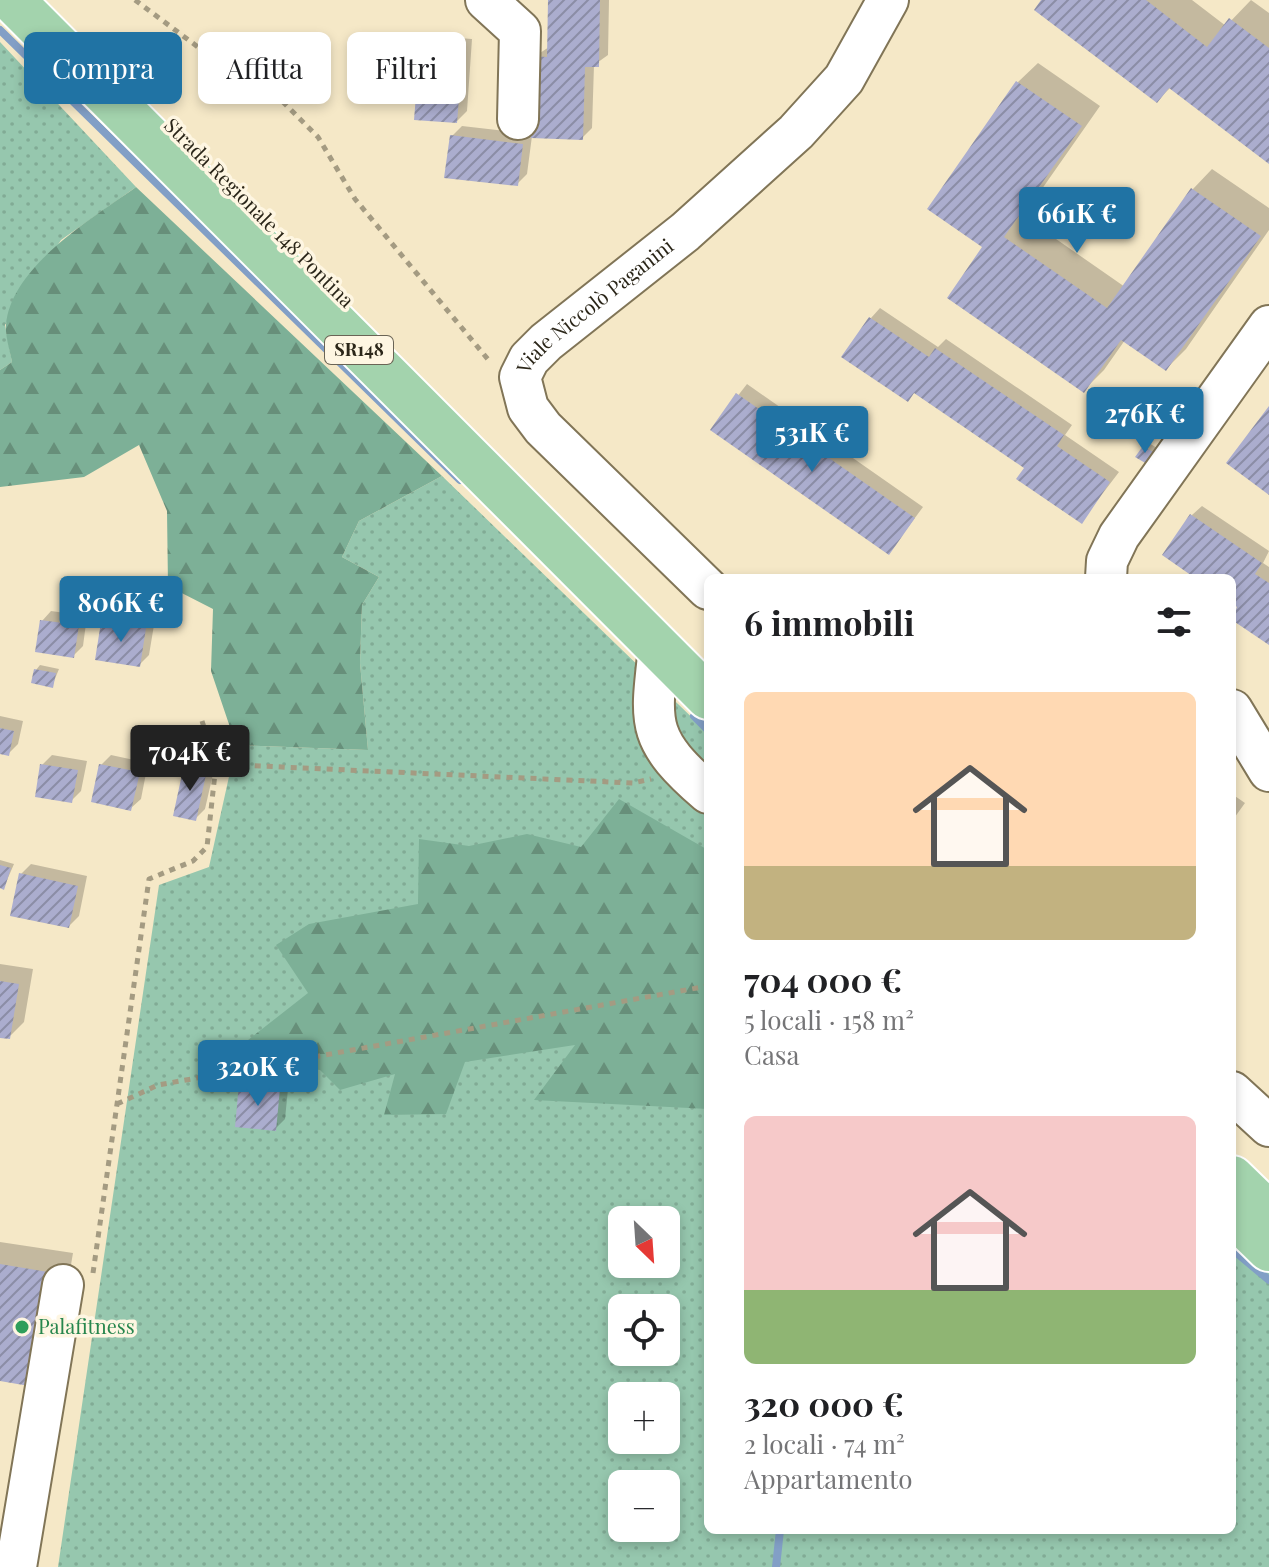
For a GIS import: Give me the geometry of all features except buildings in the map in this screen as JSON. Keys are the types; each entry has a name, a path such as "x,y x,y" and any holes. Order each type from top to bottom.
{"main road":[{"name":"Strada Regionale 148 Pontina","path":"12,0 659,648 704,671"},
{"name":"Strada Regionale 148 Pontina","path":"43,0 313,265 704,670"},
{"path":"1236,1182 1269,1214"},
{"path":"1236,1217 1269,1249"}],"street":[{"path":"486,0 520,31 518,119"},
{"name":"Viale Niccolò Paganini","path":"704,585 543,428 528,408 520,386 524,367 546,342 695,224 796,132 844,79 880,16 900,0"},
{"path":"1106,574 1107,561 1119,536 1269,326"},
{"path":"659,648 651,715 676,765 704,790"},
{"path":"1236,717 1269,771"},
{"path":"1236,1096 1269,1126"},
{"path":"16,1567 78,1280"}],"path":[{"path":"135,0 210,56 267,86 318,137 355,199 498,371 520,386"},
{"path":"78,1280 117,1104 149,879 193,861 207,847 216,764 202,721"},
{"path":"216,764 633,783 657,777 676,765"},
{"path":"117,1104 158,1085 704,987"}],"green space":[{"path":"0,42 24,68 24,104 58,104 136,187 61,240 5,325 12,362 0,370"},
{"path":"136,187 442,476 359,521 342,557 379,577 362,605 360,663 368,750 236,745 211,671 213,609 168,586 167,511 139,445 84,477 0,487 0,370 12,362 6,329 11,303 22,283 57,246"},
{"path":"442,476 704,729 704,1534 1236,1534 1236,1244 1269,1273 1269,1567 58,1567 159,885 209,867 236,745 368,750 360,663 362,605 379,577 342,557 359,521"},
{"path":"619,799 704,848 704,1109 534,1100 575,1045 465,1062 446,1114 384,1115 395,1074 340,1090 320,1070 275,1065 243,1044 308,993 276,945 309,924 418,904 419,839 469,846 527,834 581,847"}],"waterway":[{"path":"0,30 460,480"},
{"path":"694,716 704,726"},
{"path":"1236,1252 1269,1280"},
{"path":"776,1567 780,1534"}],"place":[{"name":"Palafitness","path":"22,1327"}]}
